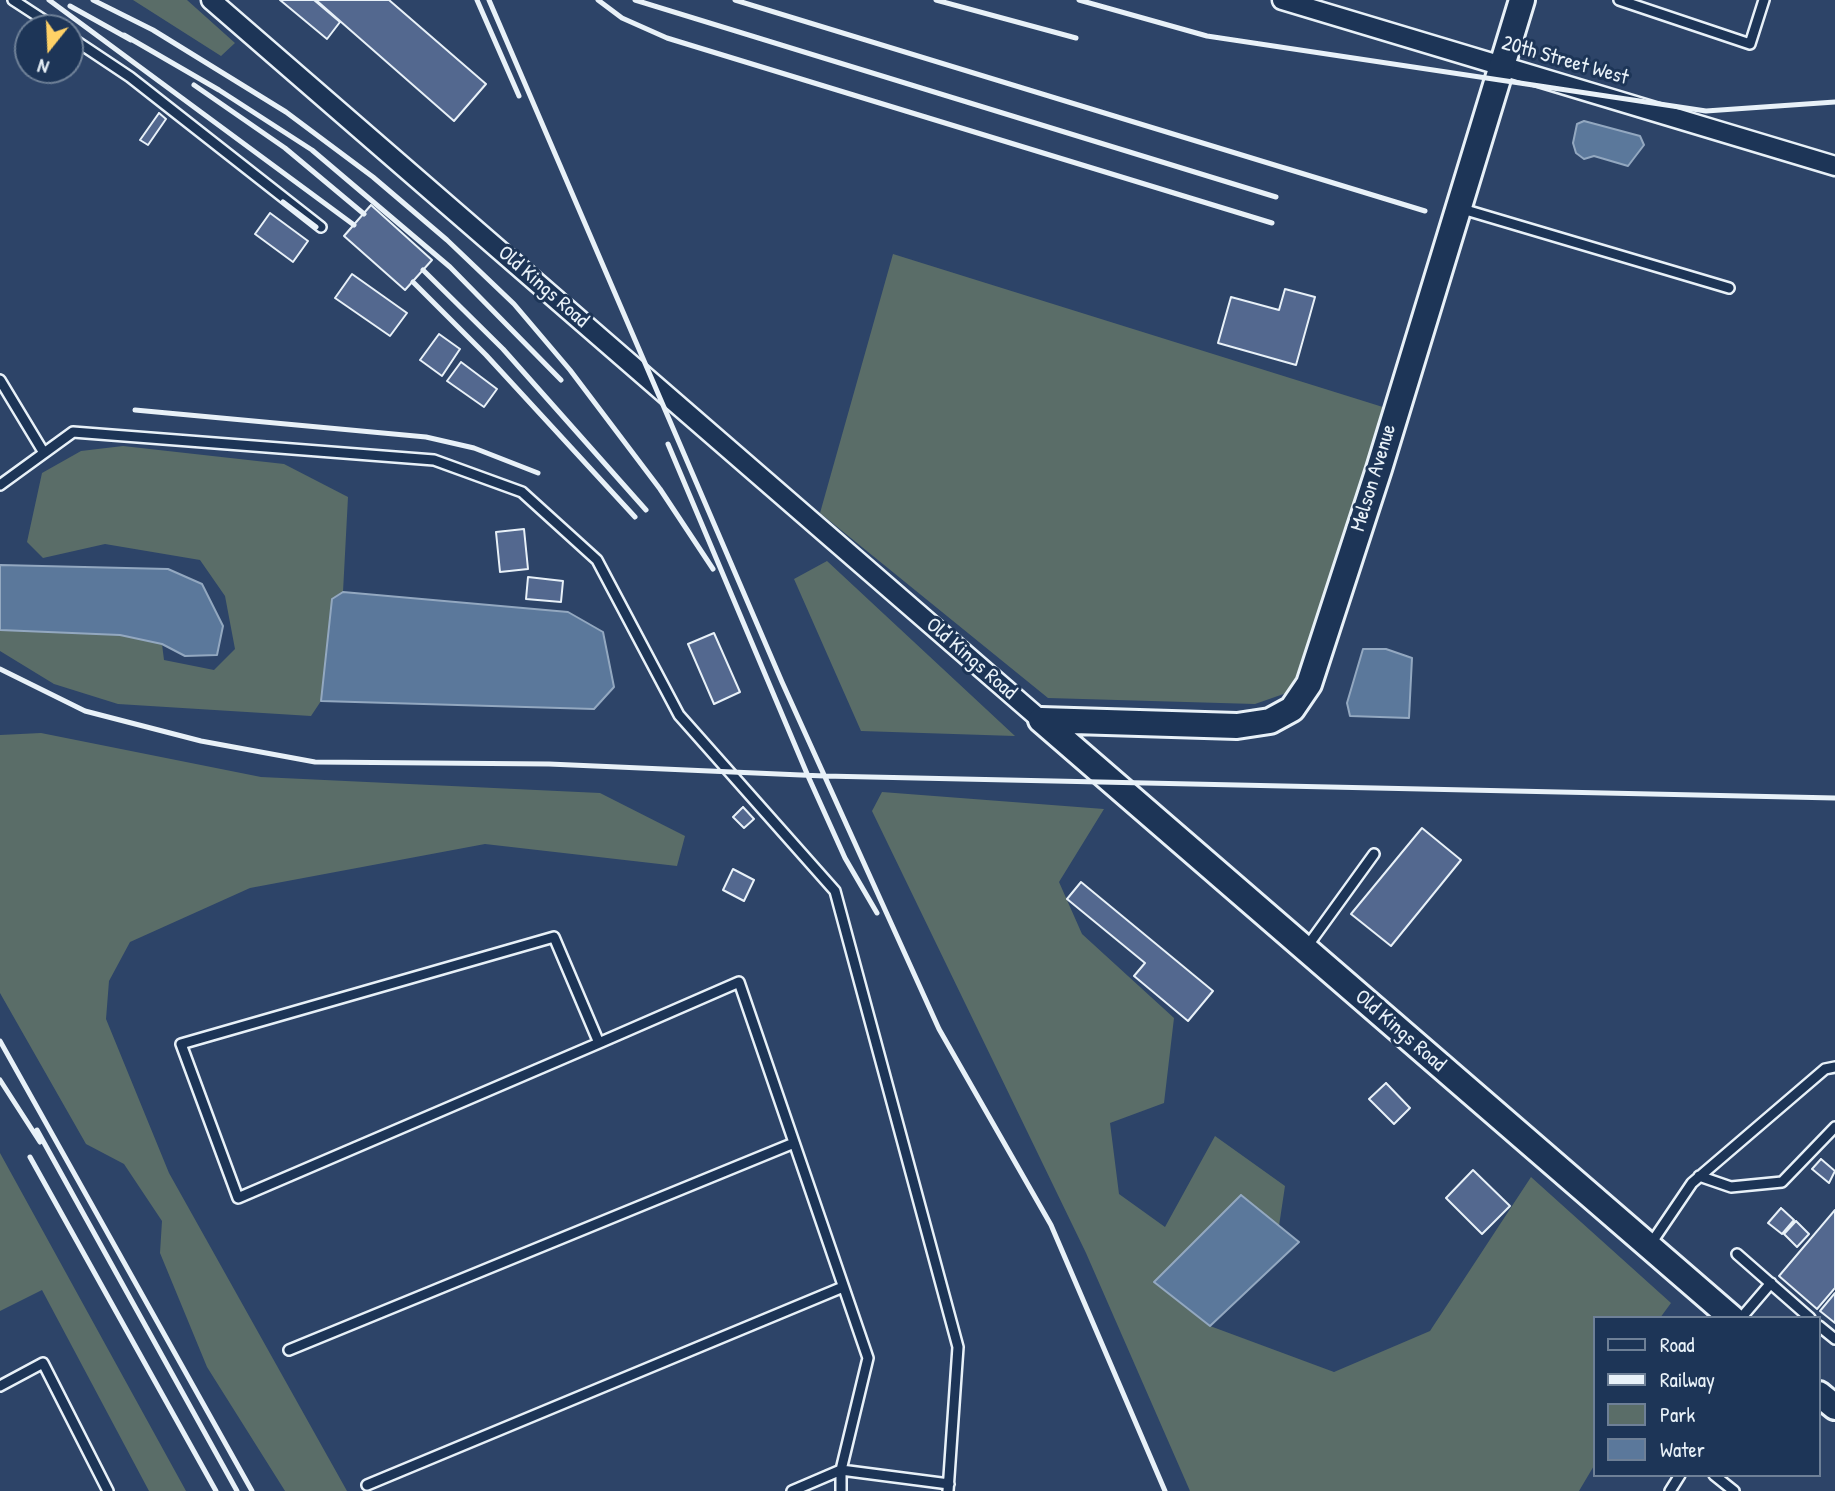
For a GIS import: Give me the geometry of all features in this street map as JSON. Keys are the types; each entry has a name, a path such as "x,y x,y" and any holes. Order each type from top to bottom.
{"street":[{"name":"Old Kings Road","path":"211,0 1730,1316"},
{"name":"20th Street West","path":"1282,0 1835,166"},
{"name":"Melson Avenue","path":"1041,720 1237,726 1270,721 1292,709 1309,684 1379,469 1522,0"},
{"path":"1821,1396 1835,1407"}],"lane":[{"path":"13,0 34,14"},
{"path":"1619,0 1749,44 1764,0"},
{"path":"84,46 130,77 321,227"},
{"path":"1458,207 1729,288"},
{"path":"0,380 44,453"},
{"path":"0,485 74,432 434,460 522,492 597,560 679,715 835,891 958,1347 948,1487 841,1470 792,1491"},
{"path":"1305,949 1374,854"},
{"path":"599,1043 554,937 181,1044 239,1198 599,1043 740,982 868,1358 841,1470 841,1491"},
{"path":"1649,1246 1699,1176 1825,1069 1835,1067"},
{"path":"1699,1176 1731,1187 1782,1182 1835,1127"},
{"path":"289,1350 794,1143"},
{"path":"1737,1254 1808,1316"},
{"path":"1743,1316 1771,1283"},
{"path":"367,1485 843,1287"},
{"path":"1821,1328 1835,1339"},
{"path":"0,1386 43,1363 108,1491"},
{"path":"1716,1477 1734,1491"}],"green space":[{"path":"133,0 187,0 235,43 221,56"},
{"path":"893,254 1386,408 1295,690 1255,704 1048,698 820,513"},
{"path":"123,446 284,464 348,497 343,592 332,599 321,701 311,716 118,704 54,684 0,651 0,630 120,635 162,644 164,660 214,670 235,649 225,596 200,560 105,544 43,558 27,542 42,473 81,451"},
{"path":"827,561 1015,736 861,731 794,579"},
{"path":"41,733 261,777 600,793 685,836 677,866 485,844 250,888 130,942 109,981 106,1019 169,1173 347,1491 285,1491 207,1367 160,1253 162,1221 124,1164 86,1144 0,993 0,735"},
{"path":"882,792 1104,809 1059,882 1082,934 1174,1018 1164,1103 1110,1123 1119,1194 1165,1227 1215,1136 1285,1186 1279,1226 1240,1195 1210,1326 1334,1372 1430,1331 1531,1177 1671,1303 1661,1316 1594,1316 1594,1466 1579,1491 1190,1491 1086,1253 872,811"},
{"path":"0,1153 186,1491 149,1491 42,1290 0,1311"}],"water":[{"path":"1584,121 1640,136 1644,145 1628,166 1594,156 1584,159 1576,153 1573,143 1577,124"},
{"path":"0,565 168,569 202,584 223,626 217,655 185,656 162,644 120,635 0,630"},
{"path":"343,592 568,612 603,632 614,687 594,709 321,701 332,599"},
{"path":"1363,649 1386,649 1412,658 1409,718 1350,716 1347,703"},
{"path":"1241,1195 1299,1242 1210,1326 1154,1282"}],"building":[{"path":"280,0 314,0 340,22 327,39"},
{"path":"316,0 389,0 486,84 454,121"},
{"path":"159,113 166,119 148,145 140,140"},
{"path":"371,205 432,260 405,290 344,236"},
{"path":"270,213 308,241 293,262 255,234"},
{"path":"352,274 407,313 390,336 335,298"},
{"path":"1285,289 1315,297 1296,365 1218,343 1231,297 1279,310"},
{"path":"439,334 460,349 442,376 420,360"},
{"path":"461,362 497,389 484,407 447,381"},
{"path":"524,529 528,569 500,572 496,532"},
{"path":"528,577 563,581 561,602 526,599"},
{"path":"714,633 740,692 714,704 688,644"},
{"path":"743,807 754,819 744,828 733,817"},
{"path":"1422,828 1461,860 1391,946 1351,914"},
{"path":"733,869 754,880 744,901 723,890"},
{"path":"1081,882 1213,991 1188,1021 1134,976 1145,963 1067,899"},
{"path":"1386,1083 1410,1108 1394,1124 1369,1099"},
{"path":"1821,1159 1835,1171 1829,1183 1812,1169"},
{"path":"1473,1170 1510,1206 1482,1234 1446,1198"},
{"path":"1781,1208 1794,1220 1782,1234 1768,1223"},
{"path":"1835,1210 1835,1288 1817,1309 1779,1276"},
{"path":"1796,1221 1809,1234 1797,1247 1784,1234"},
{"path":"1835,1293 1835,1323 1820,1311"}],"railway":[{"path":"49,0 354,225"},
{"path":"93,0 153,30 286,112 373,177 447,240 514,304 570,370 660,489 713,569"},
{"path":"477,0 519,96"},
{"path":"489,0 782,682 939,1029 1051,1225 1165,1491"},
{"path":"598,0 622,18 667,38 1272,223"},
{"path":"635,0 1276,197"},
{"path":"735,0 1425,211"},
{"path":"936,0 1076,38"},
{"path":"1079,0 1207,36 1706,111 1835,102"},
{"path":"70,6 131,40"},
{"path":"124,35 219,90 312,150 450,267 561,380"},
{"path":"194,85 285,148 364,214"},
{"path":"283,202 316,227"},
{"path":"423,270 503,349 646,510"},
{"path":"413,282 486,355 635,517"},
{"path":"135,410 426,437 474,448 538,473"},
{"path":"668,444 808,776 845,858 877,913"},
{"path":"0,669 85,711 201,741 315,762 549,764 824,776 1835,798"},
{"path":"0,1041 252,1491"},
{"path":"0,1080 40,1142"},
{"path":"37,1130 237,1491"},
{"path":"30,1157 216,1491"}]}
